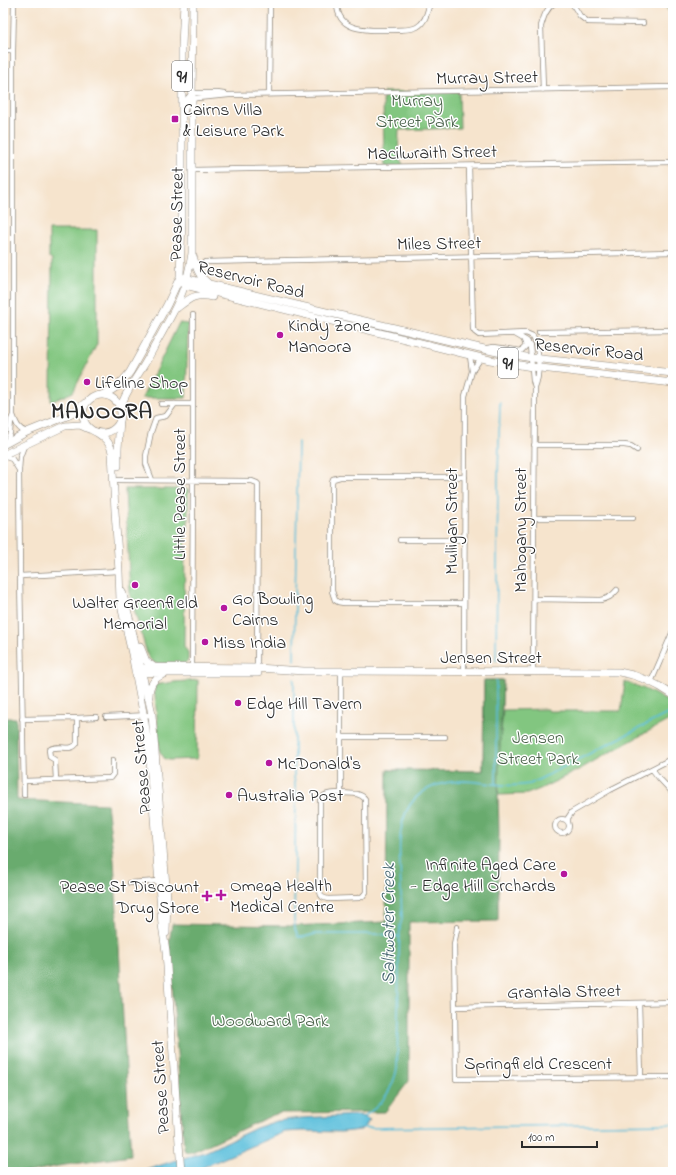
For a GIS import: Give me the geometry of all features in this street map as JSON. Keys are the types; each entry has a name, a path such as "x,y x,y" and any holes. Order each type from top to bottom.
{"main road":[{"name":"Pease Street","path":"120,409 127,390 144,366 175,309 186,282 192,253 193,3"},
{"name":"Pease Street","path":"101,395 118,386 130,372 180,277 182,219 182,46 186,4"},
{"path":"182,46 187,35 186,4"},
{"path":"182,90 187,84 188,55 193,41"},
{"name":"91","path":"192,253 199,274 205,281 211,284"},
{"name":"Reservoir Road","path":"180,277 186,282 255,303 470,356 535,367 673,383"},
{"name":"Reservoir Road","path":"186,282 211,284 481,349 535,358 673,373"},
{"path":"175,309 191,298 199,295 238,303 255,303"},
{"path":"3,456 66,426 80,425 102,433 111,431 116,427 120,419 120,409 113,398 109,396 94,396 72,414 27,432 5,444"},
{"path":"88,400 84,406 83,415 85,422 94,431"},
{"name":"Pease Street","path":"120,419 115,511 119,595 120,606 139,671 149,699 152,715 167,898 166,952"},
{"name":"Pease Street","path":"94,431 105,438 112,448 116,480"},
{"name":"Pease Street","path":"119,584 132,629 139,671 150,762 158,881 166,952 181,1172"},
{"path":"132,629 144,658 154,667"},
{"name":"Jensen Street","path":"139,671 154,667 192,670 257,670 288,672 304,670 619,672 652,682 673,695"},
{"name":"Jensen Street","path":"139,671 167,673 192,670"},
{"path":"149,699 149,689 152,683 158,677 167,673"}],"street":[{"path":"5,444 10,433 13,415 14,3"},
{"path":"269,94 270,3"},
{"path":"336,3 341,18 346,23 354,28 373,30 410,29 416,27 422,23 425,18 430,3"},
{"path":"543,90 541,26 543,17 554,3"},
{"path":"572,3 580,16 588,22 643,23"},
{"path":"3,51 13,51"},
{"name":"Murray Street","path":"192,96 217,93 229,95 673,87"},
{"path":"181,148 185,131 186,102 189,96 192,96"},
{"name":"Macilwraith Street","path":"192,170 673,162"},
{"path":"468,166 472,320 474,331 476,334 481,335 528,333 533,336 536,343 535,358"},
{"name":"Miles Street","path":"205,262 673,252"},
{"name":"Little Pease Street","path":"192,670 194,481 193,315"},
{"path":"539,332 673,330"},
{"path":"516,334 530,345 535,358"},
{"path":"481,349 494,347 520,351 526,346 524,339"},
{"name":"Mulligan Street","path":"470,356 472,371"},
{"name":"Mulligan Street","path":"464,672 465,396 472,371 481,358"},
{"name":"Mahogany Street","path":"533,672 534,445 535,388 537,383 535,358"},
{"path":"161,404 193,404"},
{"path":"152,480 146,460 151,432 156,418 166,416 175,404"},
{"path":"13,415 21,430 27,432"},
{"path":"534,445 624,444 637,450"},
{"path":"24,446 20,457 19,470 24,795"},
{"path":"3,456 12,459 19,470"},
{"path":"464,602 344,603 335,600 332,591 332,482 333,479 340,477 465,477"},
{"path":"116,480 252,481 258,484 257,670"},
{"path":"534,518 633,518"},
{"path":"400,540 464,540"},
{"path":"20,576 119,571"},
{"path":"534,599 600,600 607,599 616,590"},
{"path":"652,682 673,631"},
{"path":"341,671 341,793"},
{"path":"106,717 152,715"},
{"path":"22,718 96,717"},
{"path":"56,780 55,760 54,758 50,757 50,750 51,748 72,748 77,746 77,718"},
{"path":"341,737 445,737"},
{"path":"572,812 568,818 568,830 564,833 560,833 555,830 554,826 558,820 610,790 673,758"},
{"path":"24,781 110,778 113,774 112,760"},
{"path":"652,769 673,793"},
{"path":"341,793 359,794 365,799 366,892 359,898 328,899 321,896 320,892 320,802 323,796 327,794 341,793"},
{"path":"558,820 564,819 568,822"},
{"path":"130,883 158,881"},
{"name":"Springfield Crescent","path":"457,927 454,946 456,1079 673,1077"},
{"name":"Grantala Street","path":"455,1006 673,1002"},
{"path":"639,1003 641,1078"},
{"path":"642,1172 673,1171"}],"green space":[{"path":"663,3 673,3 673,17"},
{"name":"Murray Street Park","path":"459,91 460,128 399,130 398,157 404,167 384,167 383,92"},
{"path":"49,230 97,230 97,344 73,392 51,402 52,259 49,258"},
{"path":"179,323 188,324 186,398 142,398"},
{"path":"125,489 188,489 188,531 185,534 184,647 188,652 188,660 184,664 156,664 148,657 130,595"},
{"path":"198,680 197,759 165,759 160,752 154,685"},
{"name":"Jensen Street Park","path":"484,680 503,680 501,732 503,710 548,709 548,711 621,711 625,682 638,686 673,705 673,718 582,768 527,794 498,795 499,785 387,770 483,771"},
{"name":"Woodward Park","path":"484,680 503,680 498,795 498,921 409,922 409,1081 385,1112 282,1113 273,1115 192,1152 186,1152 184,1149 169,943 172,924 291,926 386,922 387,770 483,771"},
{"path":"3,718 16,718 17,800 107,804 114,860 131,1156 58,1166 29,1172 3,1172"}],"water":[{"path":"359,1115 370,1120 361,1130 341,1132 285,1132 192,1172 140,1172 205,1152 256,1128 277,1121 301,1118"}],"waterway":[{"path":"669,3 673,13"},
{"path":"496,661 500,402"},
{"path":"294,660 298,442"},
{"path":"294,679 294,776 296,794 294,920 298,937 315,934 376,934 400,937"},
{"path":"496,680 496,784"},
{"name":"Saltwater Creek","path":"363,1117 376,1108 385,1097 389,1091 397,1069 400,926 402,919 400,843 405,814 411,804 426,790 449,782 467,781 507,785 530,784 673,711"},
{"path":"362,1128 673,1124"}],"place":[{"name":"Cairns Villa & Leisure Park","path":"175,119"},
{"name":"Kindy Zone Manoora","path":"280,335"},
{"name":"Lifeline Shop","path":"87,382"},
{"name":"Walter Greenfield Memorial","path":"135,585"},
{"name":"Go Bowling Cairns","path":"224,608"},
{"name":"Miss India","path":"205,642"},
{"name":"Edge Hill Tavern","path":"238,703"},
{"name":"McDonald's","path":"269,763"},
{"name":"Australia Post","path":"229,795"},
{"name":"Infinite Aged Care - Edge Hill Orchards","path":"564,874"},
{"name":"Omega Health Medical Centre","path":"221,895"},
{"name":"Pease St Discount Drug Store","path":"207,896"}],"district":[{"name":"MANOORA","path":"102,410"}]}
